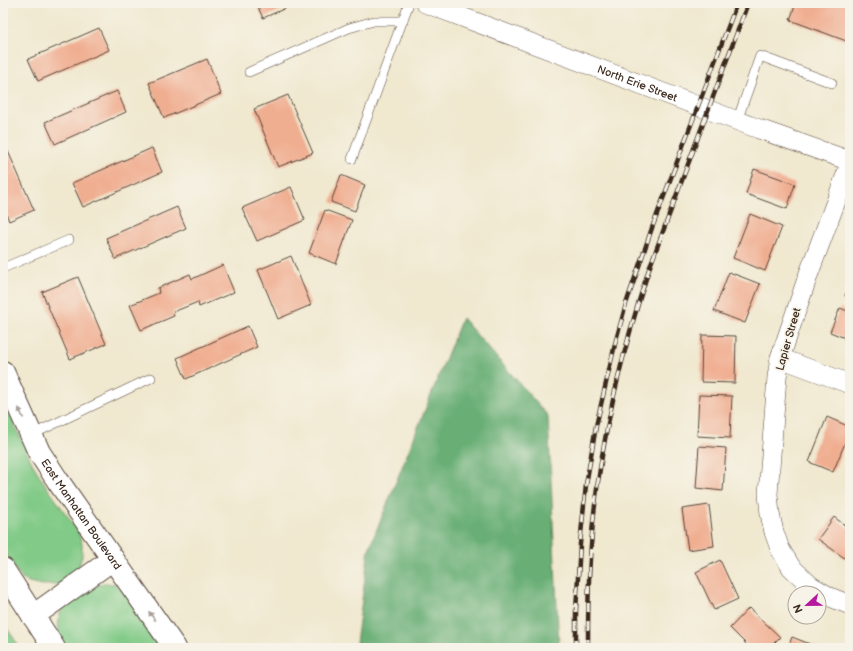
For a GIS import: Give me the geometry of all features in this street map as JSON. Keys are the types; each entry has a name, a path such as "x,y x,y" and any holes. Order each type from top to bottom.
{"street":[{"name":"North Erie Street","path":"425,3 850,163"},
{"name":"Lapier Street","path":"850,163 809,273 780,358 777,377 768,494 774,532 780,549 791,567 811,586 830,597 850,604"},
{"path":"780,358 850,384"},
{"name":"East Manhattan Boulevard","path":"3,372 39,452 175,648"},
{"path":"33,616 113,560"},
{"path":"3,569 54,648"}],"lane":[{"path":"352,159 410,3"},
{"path":"249,72 349,28 374,21 403,21"},
{"path":"737,121 760,56 832,84"},
{"path":"3,268 69,240"},
{"path":"31,435 151,378"}],"green space":[{"path":"462,318 548,416 559,648 376,648 356,643 369,549"},
{"path":"3,400 32,463 46,486 78,531 82,544 82,556 78,569 61,584 42,585 22,579 3,550"},
{"path":"104,583 115,584 124,592 166,648 64,648 60,640 58,629 62,609 87,590"},
{"path":"3,622 20,648 3,648"}],"building":[{"path":"256,3 295,3 295,4 263,18"},
{"path":"796,3 850,3 849,42 790,20"},
{"path":"99,28 109,50 38,81 28,59"},
{"path":"207,59 221,94 164,118 149,83"},
{"path":"117,91 126,112 55,144 45,122"},
{"path":"288,95 313,153 278,167 254,109"},
{"path":"3,140 34,210 9,221 3,206"},
{"path":"152,148 162,172 83,207 72,183"},
{"path":"754,169 795,184 787,209 746,194"},
{"path":"341,175 365,185 355,211 331,202"},
{"path":"291,187 305,220 257,241 242,208"},
{"path":"177,207 186,228 115,259 106,238"},
{"path":"325,210 352,220 336,264 309,253"},
{"path":"750,214 782,227 765,271 733,258"},
{"path":"291,256 311,305 278,319 258,270"},
{"path":"223,265 234,292 199,307 198,302 173,312 174,316 141,330 130,305 159,293 158,288 190,274 192,279"},
{"path":"729,272 760,284 745,323 714,311"},
{"path":"78,277 106,344 70,359 42,292"},
{"path":"850,281 850,298 845,296"},
{"path":"840,308 850,312 850,340 830,332"},
{"path":"248,326 257,347 186,379 177,358"},
{"path":"702,335 736,336 735,383 701,382"},
{"path":"699,395 732,396 730,438 697,436"},
{"path":"827,417 850,427 850,431 833,472 809,462"},
{"path":"699,446 726,448 723,491 696,488"},
{"path":"709,505 714,546 688,550 682,509"},
{"path":"834,517 850,529 850,562 818,539"},
{"path":"720,560 738,599 714,610 696,572"},
{"path":"749,608 780,637 769,648 750,648 730,628"},
{"path":"792,637 820,648 788,648"}],"railway":[{"path":"576,648 576,611 580,544 586,485 596,426 616,340 626,304 652,228 737,3"},
{"path":"588,648 589,571 594,510 605,440 620,371 638,303 649,269 748,3"}]}
